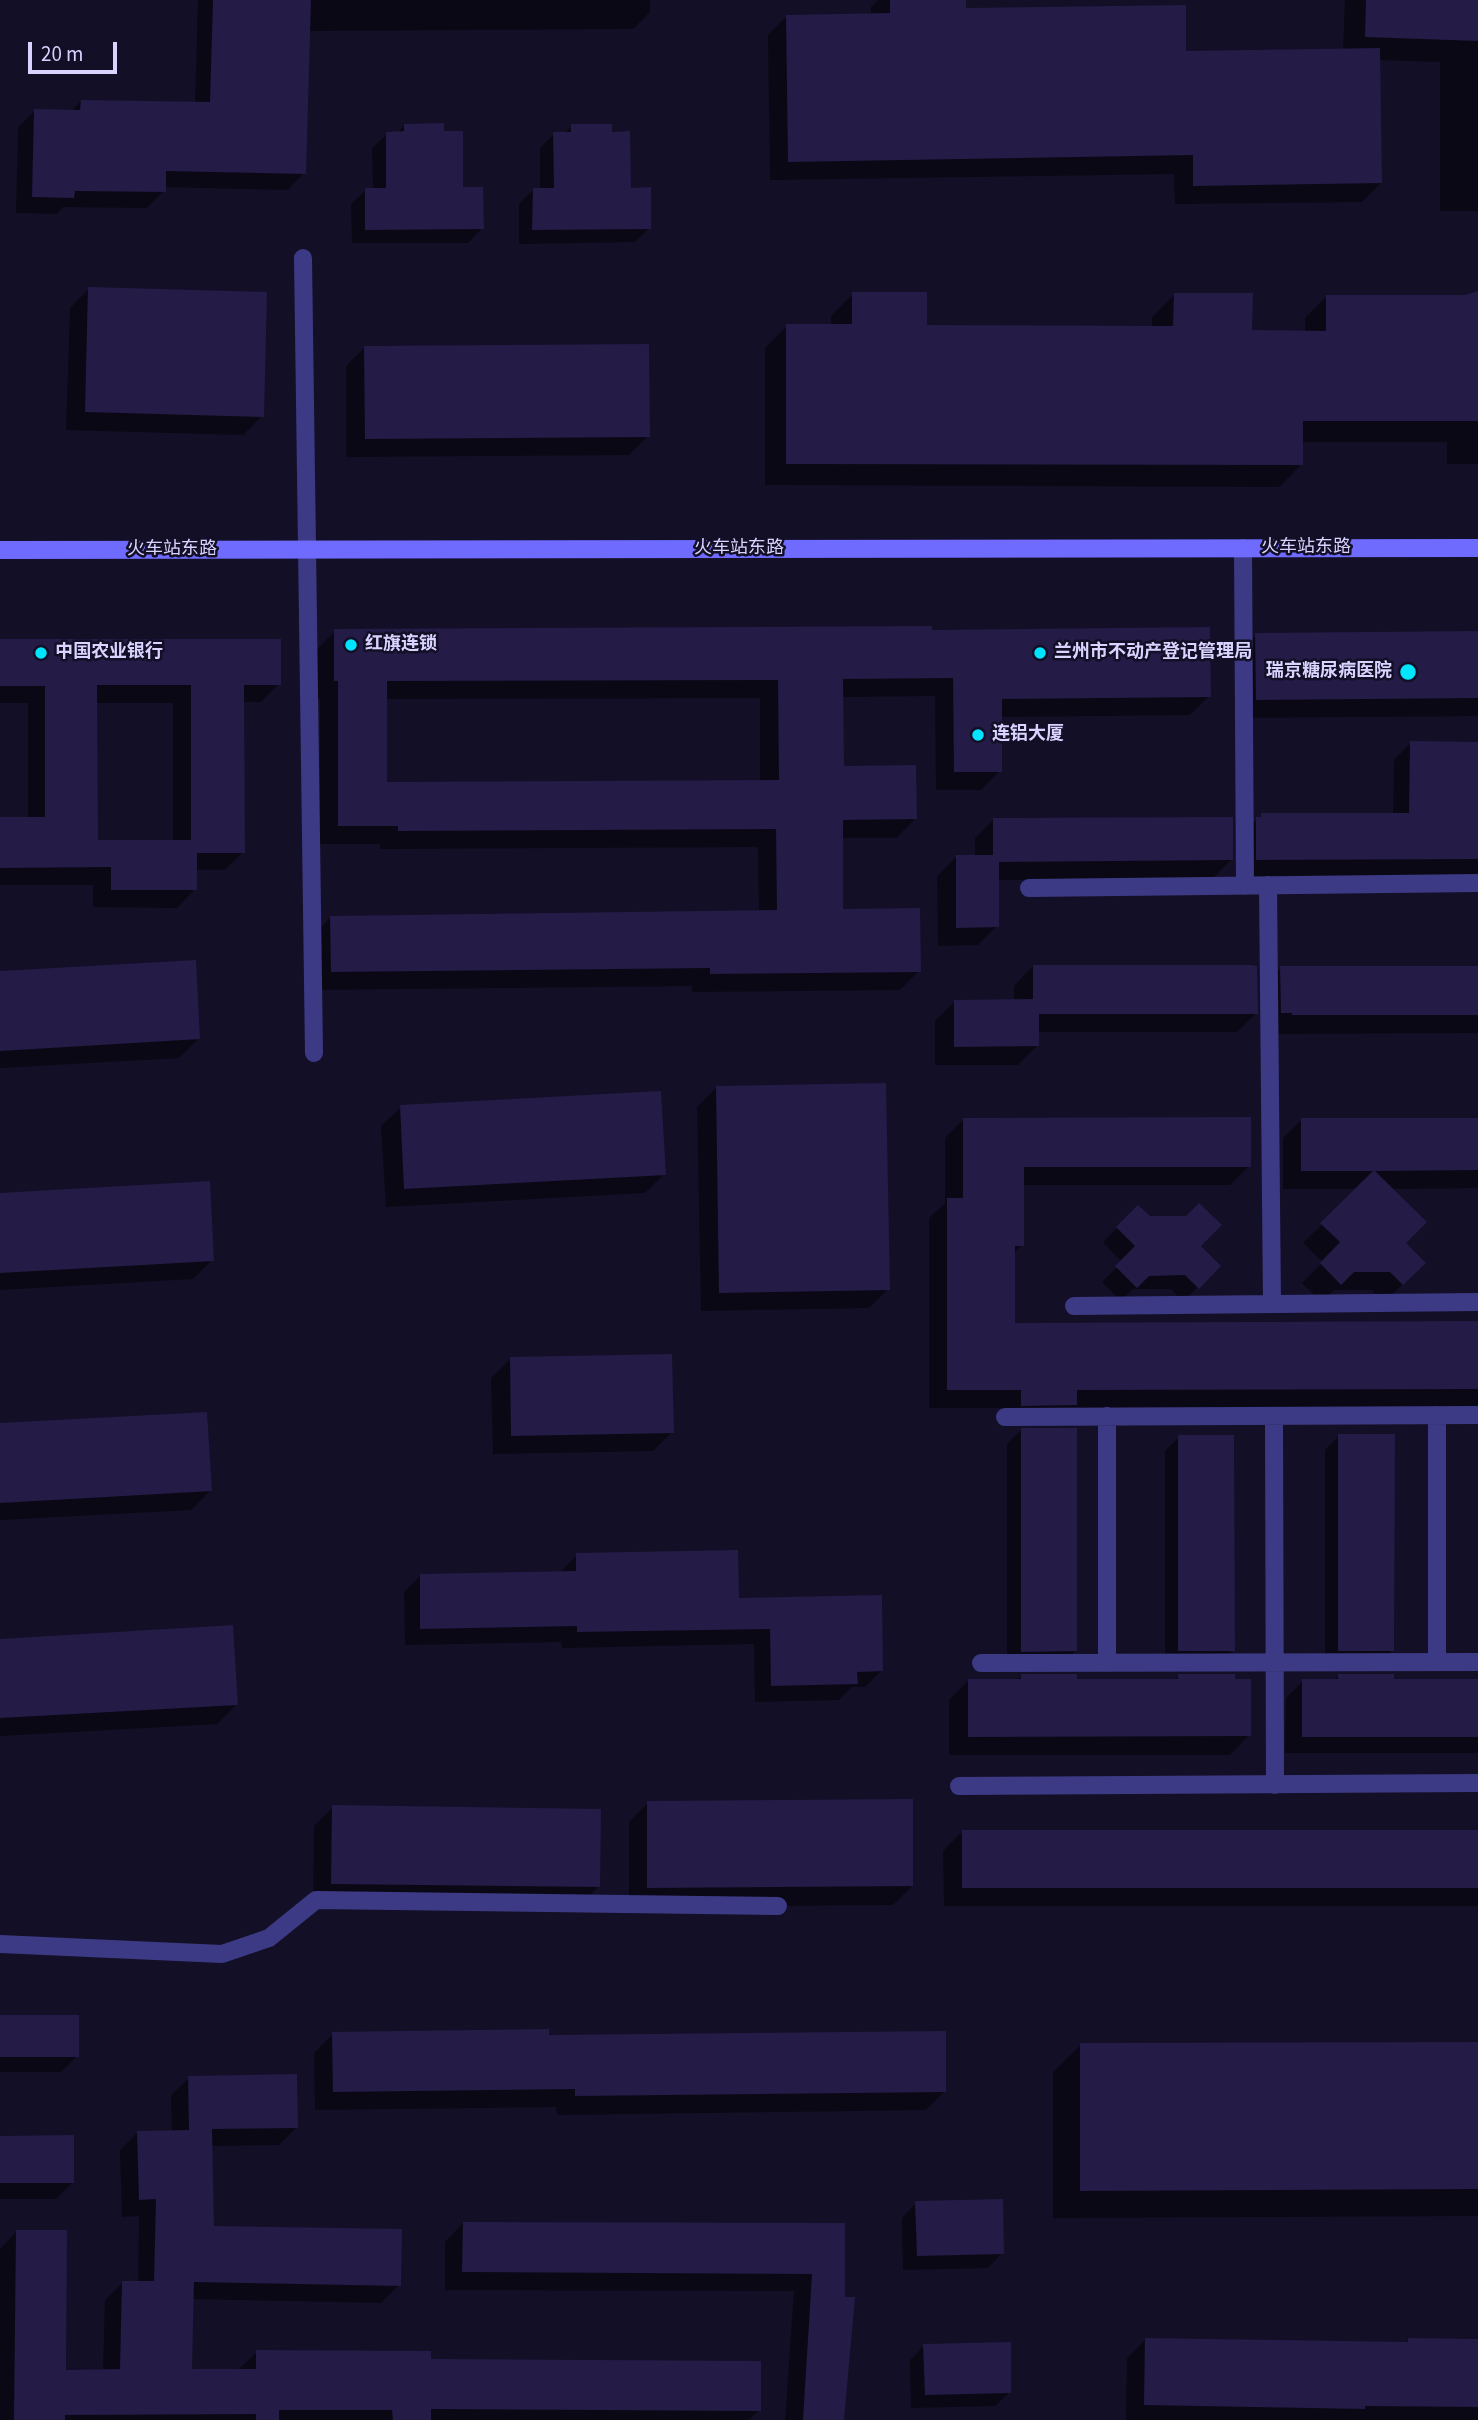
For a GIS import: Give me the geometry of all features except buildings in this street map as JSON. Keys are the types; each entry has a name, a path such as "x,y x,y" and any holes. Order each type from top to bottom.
{"main road":[{"name":"火车站东路","path":"0,550 1478,548"}],"street":[{"path":"303,258 314,1054"},
{"path":"1243,548 1245,886"},
{"path":"1029,888 1478,883"},
{"path":"1268,885 1272,1304"},
{"path":"1074,1306 1478,1302"},
{"path":"1437,1415 1437,1662"},
{"path":"1005,1417 1478,1415"},
{"path":"1107,1416 1107,1663"},
{"path":"1274,1416 1275,1784"},
{"path":"981,1663 1478,1662"},
{"path":"959,1786 1478,1783"},
{"path":"0,1944 222,1954 269,1938 316,1900 778,1906"}],"place":[{"name":"红旗连锁","path":"351,645"},
{"name":"中国农业银行","path":"41,653"},
{"name":"兰州市不动产登记管理局","path":"1040,653"},
{"name":"瑞京糖尿病医院","path":"1408,672"},
{"name":"连铝大厦","path":"978,735"}]}
